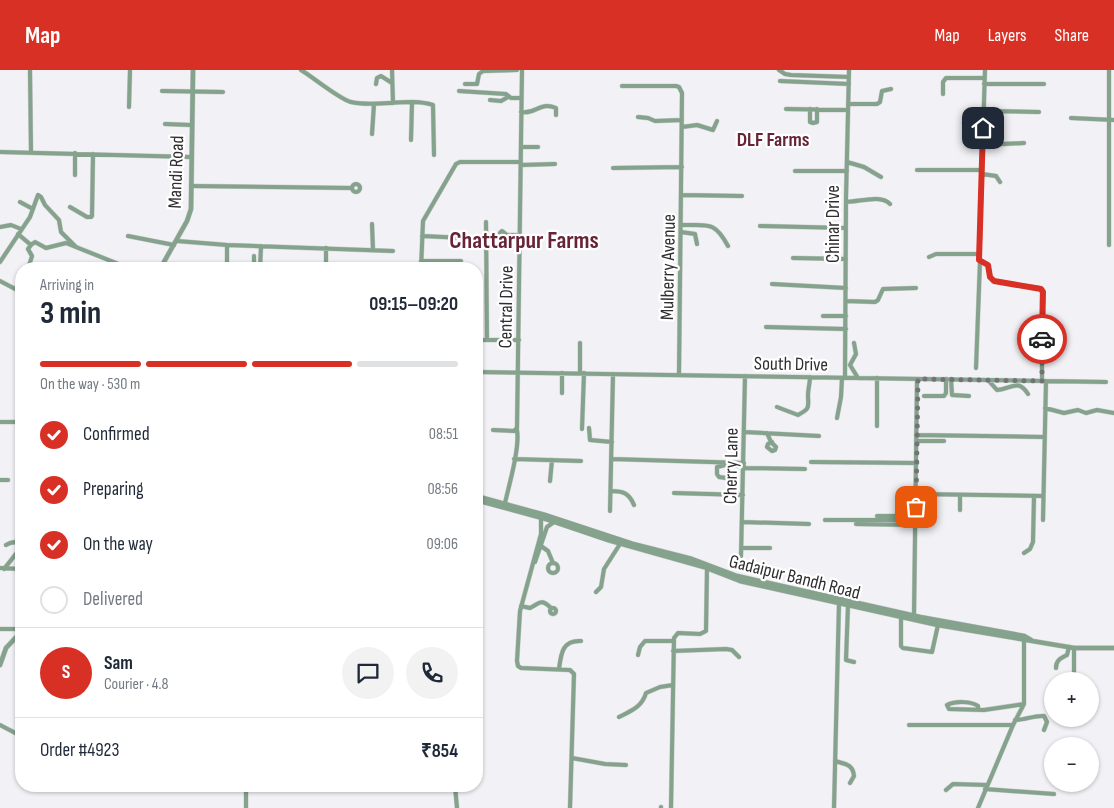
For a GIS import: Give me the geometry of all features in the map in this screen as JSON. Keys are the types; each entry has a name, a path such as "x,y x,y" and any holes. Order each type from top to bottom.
{"street":[{"path":"30,70 31,152"},
{"path":"129,106 130,70"},
{"name":"Mandi Road","path":"164,262 189,216 193,70"},
{"path":"302,70 350,102 428,104 433,106 434,155"},
{"path":"392,70 393,103"},
{"path":"465,84 477,84 479,74 483,71 517,70"},
{"name":"Central Drive","path":"505,503 518,435 522,70"},
{"path":"779,70 791,75 849,76"},
{"name":"Chinar Drive","path":"837,418 843,378 846,329 846,171 849,70"},
{"path":"976,368 984,70"},
{"path":"1109,70 1112,119 1112,173 1109,201 1112,231 1110,245"},
{"path":"376,84 377,78 381,76 392,83"},
{"path":"943,94 943,82 946,78 984,78"},
{"path":"780,81 848,84"},
{"path":"984,84 1044,84"},
{"name":"Mulberry Avenue","path":"622,86 679,87 682,93 679,375"},
{"path":"848,104 878,103 882,91 891,89"},
{"path":"162,91 223,92"},
{"path":"459,91 504,94 508,97 521,98"},
{"path":"490,100 501,101 508,97"},
{"path":"372,134 374,104"},
{"path":"412,104 412,140"},
{"path":"521,112 532,112 539,106 554,106 556,108 556,115"},
{"path":"786,109 848,110"},
{"path":"810,109 810,122 813,123 817,122 817,109"},
{"path":"964,123 971,114 984,111 1039,112"},
{"path":"638,118 682,120"},
{"path":"1071,118 1112,119"},
{"path":"682,127 697,125 713,130 717,121"},
{"path":"165,124 192,125"},
{"path":"983,146 1024,142"},
{"path":"521,147 538,147"},
{"path":"0,152 191,156"},
{"path":"75,175 76,153"},
{"path":"70,208 87,217 92,216 93,154"},
{"path":"461,261 421,261 423,221 458,162 556,164"},
{"path":"847,162 864,167 881,177"},
{"path":"613,168 682,167"},
{"path":"917,170 982,172 996,176 1000,182"},
{"path":"795,171 846,171"},
{"path":"191,186 352,188"},
{"path":"0,262 33,209 36,198 39,195 45,206 59,220 61,232 76,247"},
{"path":"682,195 742,196"},
{"path":"846,202 859,202 878,198 886,200 890,204"},
{"path":"1109,201 1114,205"},
{"path":"20,202 33,209"},
{"path":"486,222 487,340"},
{"path":"372,224 373,250"},
{"path":"0,228 11,225 21,229"},
{"path":"682,225 712,227 719,231 728,246"},
{"path":"760,226 846,228"},
{"path":"499,239 502,231 507,235 520,235"},
{"path":"681,232 694,234 697,244"},
{"path":"18,234 31,245"},
{"path":"128,236 175,243 393,251"},
{"path":"422,236 486,239"},
{"path":"30,262 32,256 28,249 35,242 46,248 62,243 114,262"},
{"path":"227,245 227,262"},
{"path":"260,262 261,246"},
{"path":"326,248 326,262"},
{"path":"929,257 936,254 979,254"},
{"path":"254,256 254,262"},
{"path":"793,258 846,259"},
{"path":"979,260 988,265 990,277 994,281 1040,288 1042,290 1045,408 1043,520"},
{"path":"0,281 15,289"},
{"path":"772,284 846,288"},
{"path":"846,301 875,302 878,300 883,289 916,288"},
{"path":"823,316 846,316"},
{"path":"766,327 846,329"},
{"path":"483,340 519,340"},
{"path":"580,343 582,429"},
{"path":"854,343 856,354 850,365 858,378"},
{"name":"South Drive","path":"483,372 1106,382"},
{"path":"562,373 562,393"},
{"path":"610,511 613,374"},
{"name":"Cherry Lane","path":"741,556 745,376"},
{"path":"777,407 798,415 807,409 810,402 808,394 810,377"},
{"path":"877,426 878,378"},
{"path":"914,616 918,379"},
{"path":"924,396 944,396 946,393 946,379"},
{"path":"951,380 952,395 969,396"},
{"path":"988,380 997,390 1012,386 1022,386 1028,394"},
{"path":"1045,408 1064,412 1078,410 1086,413 1097,410 1114,413"},
{"path":"0,422 15,422"},
{"path":"589,428 590,440 612,442"},
{"path":"493,430 517,430"},
{"path":"744,432 818,436"},
{"path":"767,433 772,442"},
{"path":"916,435 1044,437"},
{"path":"916,441 944,441"},
{"path":"514,459 581,461"},
{"path":"612,459 744,466"},
{"path":"550,481 552,460"},
{"path":"811,462 916,463"},
{"path":"734,478 719,477 717,467 725,465 805,468"},
{"path":"0,480 8,480"},
{"path":"611,491 627,493 634,505"},
{"path":"674,493 743,495"},
{"path":"877,516 903,516 906,498 909,495 916,494 1043,496"},
{"path":"960,495 960,510"},
{"path":"1024,553 1030,549 1033,542 1034,496"},
{"path":"483,498 633,544 692,559 737,576 914,616 1024,636 1031,640"},
{"name":"Gadaipur Bandh Road","path":"483,502 540,517 620,544 706,568 736,580 938,625 1072,647 1114,648"},
{"path":"540,517 542,530 521,606 517,661 518,666 526,668 559,668 570,670 574,674 570,808"},
{"path":"825,520 916,523"},
{"path":"531,568 547,528 554,522"},
{"path":"743,522 809,524"},
{"path":"856,524 916,523"},
{"path":"6,545 15,542"},
{"path":"596,592 601,587 604,569 620,544"},
{"path":"541,546 548,551 553,563"},
{"path":"742,548 770,548"},
{"path":"2,568 15,554"},
{"path":"2,568 15,569"},
{"path":"671,808 674,641 675,635 678,633 700,634 706,631 706,568"},
{"path":"521,606 530,608 541,602 551,608"},
{"path":"834,808 839,603"},
{"path":"848,605 846,660 854,662"},
{"path":"901,617 901,646 904,648 932,652 938,625"},
{"path":"0,629 15,630"},
{"path":"0,665 6,648 15,638"},
{"path":"978,808 1012,725 1024,704 1024,640"},
{"path":"559,668 563,648 573,642 581,641"},
{"path":"638,655 644,641 674,641"},
{"path":"1056,668 1059,659 1067,655 1072,647"},
{"path":"1072,647 1073,672"},
{"path":"674,651 726,649 732,650 739,656"},
{"path":"619,717 637,707 644,700 646,693 660,687 673,685"},
{"path":"978,709 978,706 973,703 951,703 947,705 950,709 978,709 988,709 1024,704"},
{"path":"1016,720 1044,716 1046,722 1044,730"},
{"path":"909,724 1012,725"},
{"path":"0,725 15,733"},
{"path":"572,758 605,764 626,765"},
{"path":"835,762 851,767 854,776 850,783"},
{"path":"946,790 953,784 1054,794"},
{"path":"246,792 246,808"},
{"path":"455,792 457,808"}],"way so far":[{"path":"916,507 918,379 1042,381 1042,339"}],"district":[{"name":"DLF Farms","path":"773,139"},
{"name":"Chattarpur Farms","path":"524,240"}],"route":[{"path":"983,128 979,260 988,265 990,277 994,281 1042,290 1042,339"}]}
